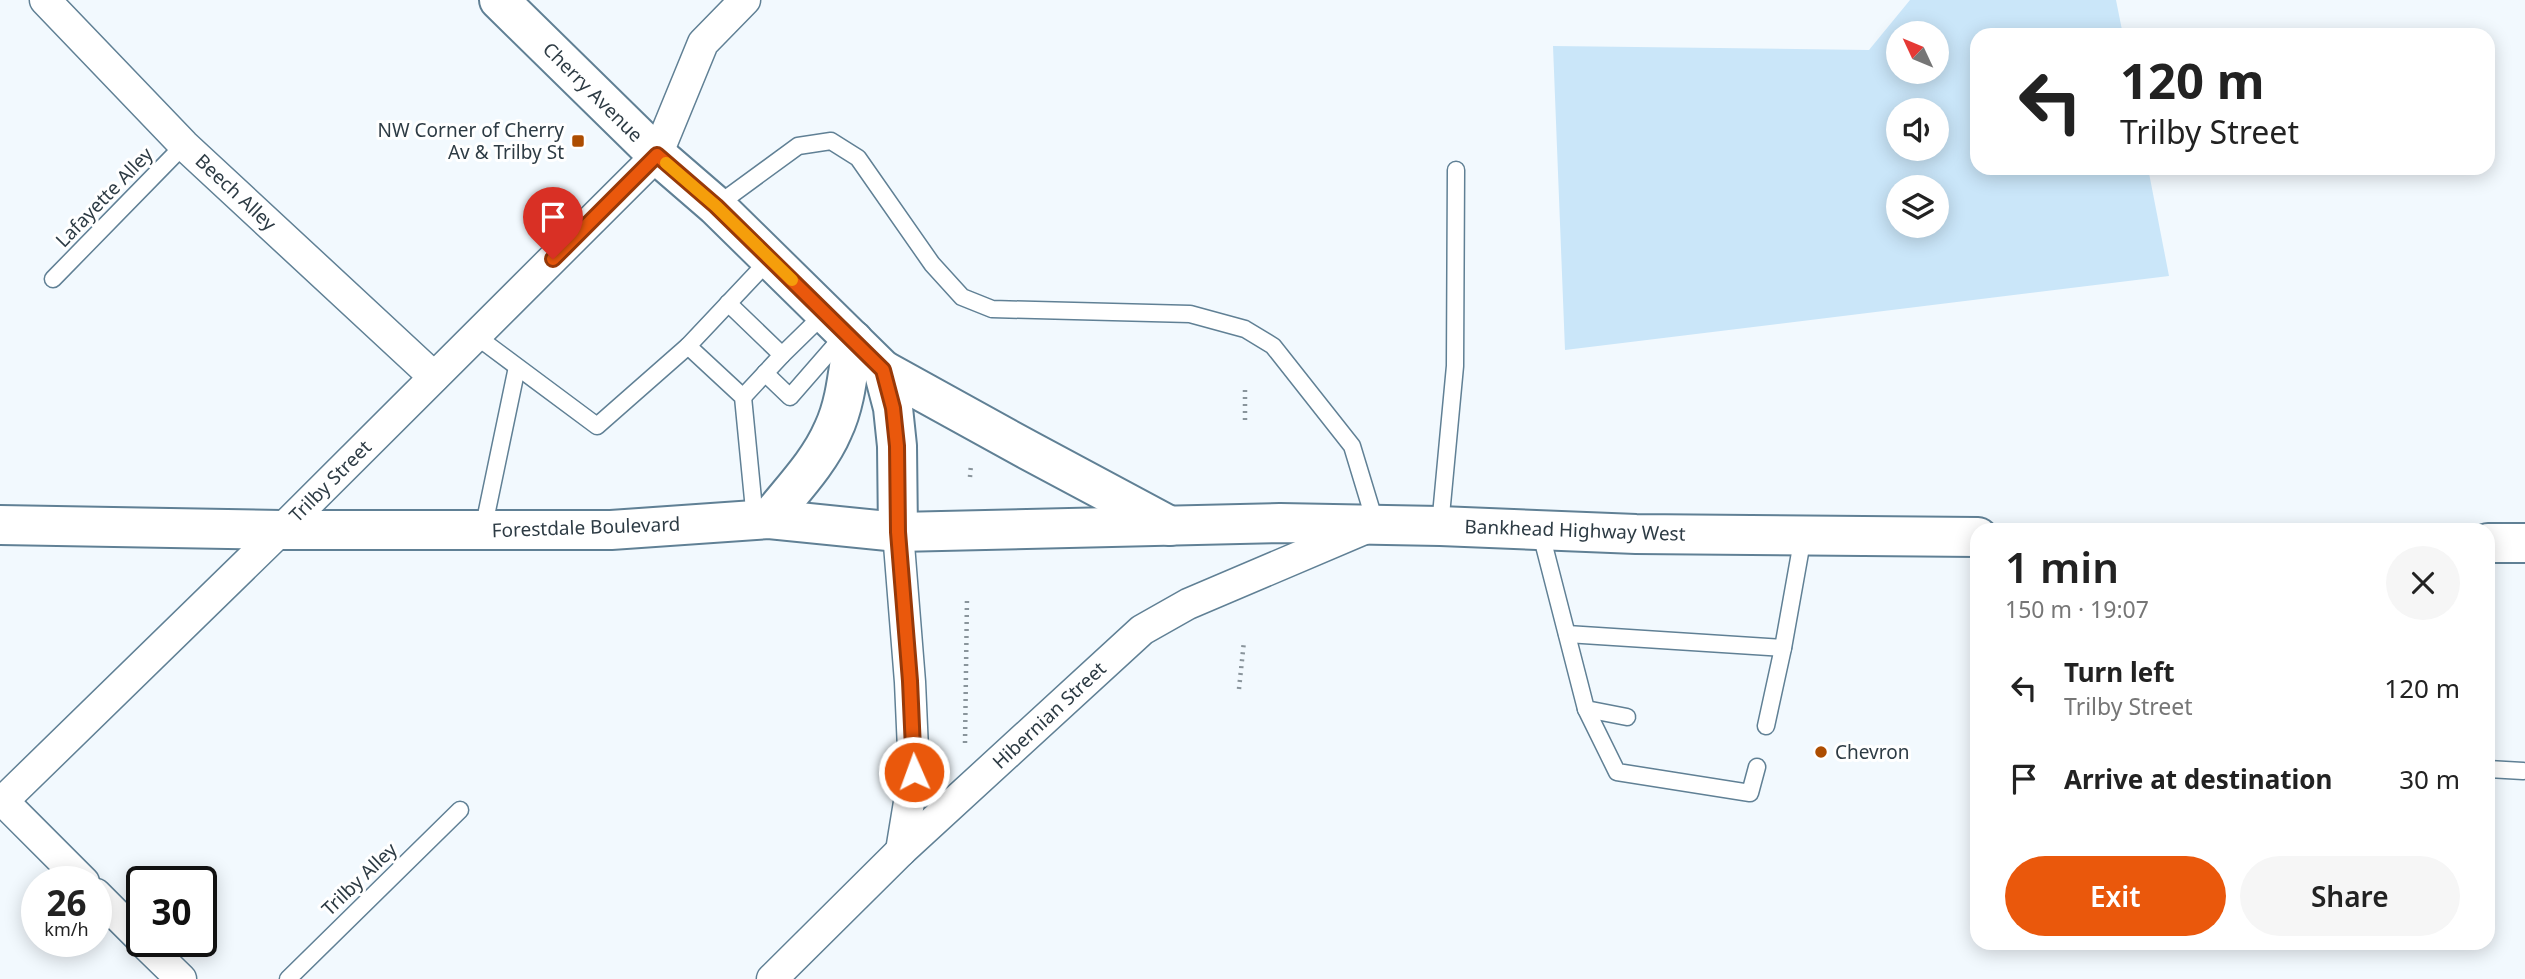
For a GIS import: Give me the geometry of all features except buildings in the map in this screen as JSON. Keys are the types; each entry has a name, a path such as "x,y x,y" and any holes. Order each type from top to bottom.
{"main road":[{"name":"Cherry Avenue","path":"499,0 657,155 770,258 883,370"},
{"path":"762,519 823,449 834,430 844,396 842,329"},
{"path":"883,370 1172,527"},
{"path":"883,370 893,408 897,446 898,532"},
{"name":"Forestdale Boulevard","path":"0,525 281,530 611,530 762,519 898,532 1172,527"},
{"name":"Bankhead Highway West","path":"1172,527 1280,523 1803,536 1970,537"},
{"path":"2495,543 2525,543"}],"street":[{"name":"Beech Alley","path":"44,0 184,145 434,377"},
{"path":"657,155 703,43 745,0"},
{"name":"Trilby Street","path":"1,801 281,530 657,155"},
{"name":"Hibernian Street","path":"772,979 901,851 1142,631 1188,604 1376,525"},
{"path":"898,532 914,772 901,851"},
{"path":"1,801 68,866"},
{"path":"112,910 126,925"},
{"path":"158,957 181,979"}],"lane":[{"path":"716,206 798,146 831,141 858,158 932,264 962,297 992,309 1190,314 1245,329 1273,346 1352,446 1376,525"},
{"name":"Lafayette Alley","path":"53,279 184,145"},
{"path":"1440,526 1455,366 1456,170"},
{"path":"475,336 597,426 688,346 770,258"},
{"path":"728,303 782,355"},
{"path":"743,397 782,355 842,329"},
{"path":"765,373 790,397 842,329"},
{"path":"688,346 743,397 762,519"},
{"path":"483,530 517,367"},
{"path":"1540,530 1586,709 1617,772 1750,793 1756,767"},
{"path":"1766,726 1803,536"},
{"path":"1567,634 1783,648"},
{"path":"1586,709 1627,717"},
{"path":"2495,769 2523,771"},
{"name":"Trilby Alley","path":"288,979 460,810"}],"path":[{"path":"1245,390 1245,422"},
{"path":"965,753 967,598"},
{"path":"1239,689 1244,641"}],"shaded area":[{"path":"1910,0 2116,0 2122,28 1970,28 1970,175 2149,175 2169,276 1565,350 1553,46 1869,50 1886,29 1886,84 1950,84 1950,21 1893,21"}],"slow traffic":[{"path":"666,163 716,206 792,280"}],"place":[{"name":"NW Corner of Cherry Av & Trilby St","path":"578,141"},
{"name":"Chevron","path":"1821,752"}],"route":[{"path":"553,259 657,155 716,206 883,370 893,408 897,446 898,532 914,772"}]}
